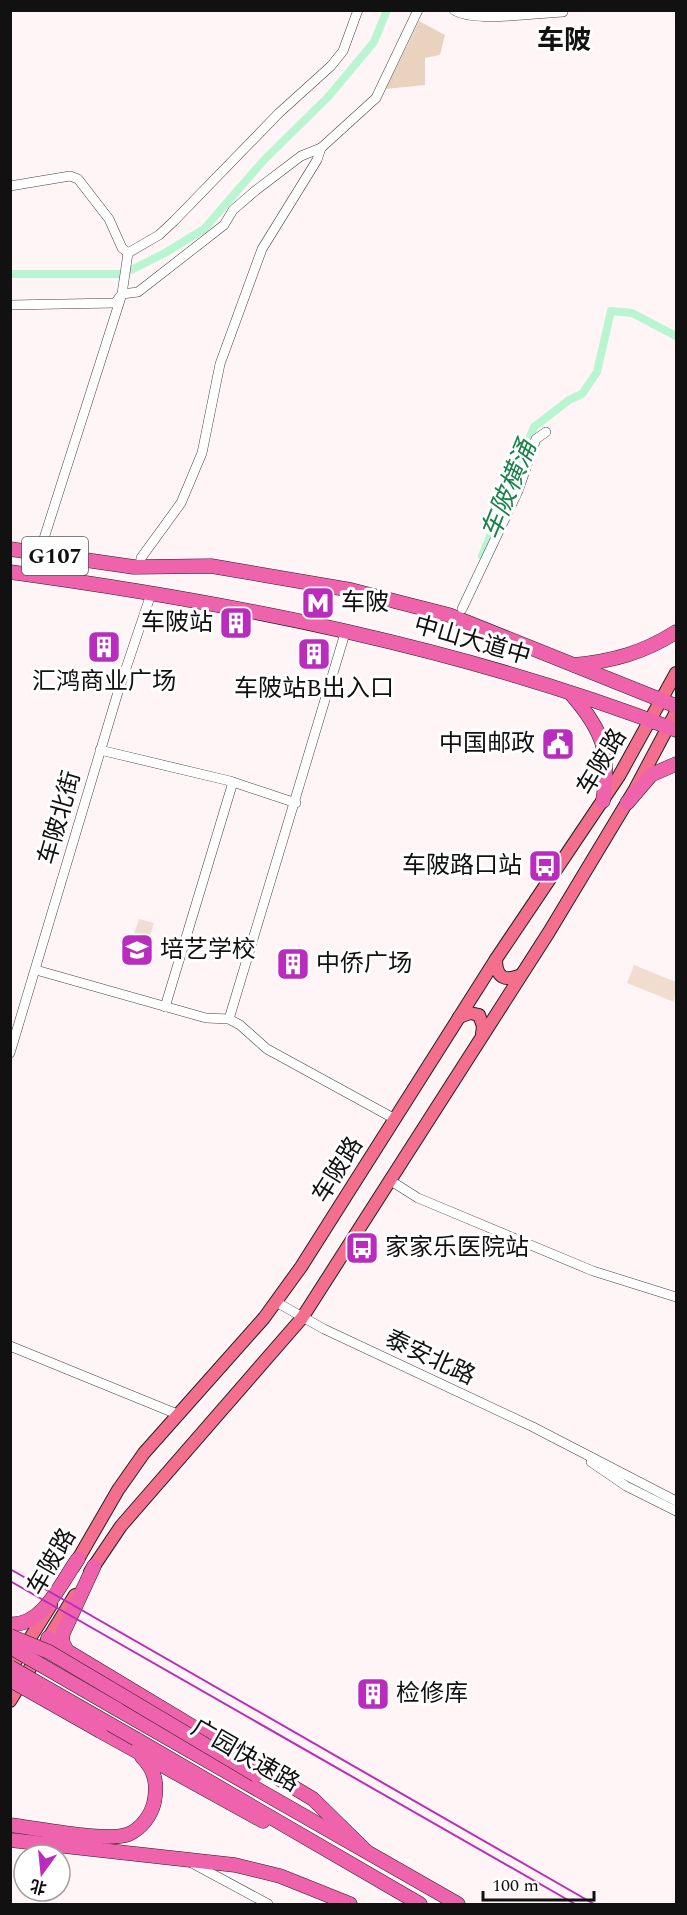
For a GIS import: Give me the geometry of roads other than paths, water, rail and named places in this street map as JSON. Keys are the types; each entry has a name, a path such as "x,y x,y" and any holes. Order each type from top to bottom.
{"highway":[{"name":"中山大道中","path":"10,549 140,567 211,566 351,590 448,615 676,706"},
{"name":"中山大道中","path":"10,572 151,594 346,630 467,661 673,728"},
{"path":"571,665 621,658 657,644 676,632"},
{"path":"610,707 623,701 625,686"},
{"path":"570,693 594,722 602,738 606,763 603,801"},
{"path":"627,802 651,776 676,764"},
{"path":"10,1624 23,1624 38,1616 78,1559"},
{"path":"74,1656 64,1646 63,1633 94,1566"},
{"path":"10,1624 35,1631"},
{"path":"10,1636 49,1652 256,1775 327,1819 366,1851"},
{"path":"48,1638 74,1656 313,1799 366,1851"},
{"name":"广园快速路","path":"10,1647 458,1905"},
{"name":"广园快速路","path":"10,1668 136,1745 420,1905"},
{"path":"10,1680 100,1731 136,1745 155,1775 156,1794 150,1815 130,1833 112,1837 10,1825"},
{"path":"10,1840 235,1865 264,1871 350,1905"}],"main road":[{"name":"车陂路","path":"10,1668 35,1631 130,1472 177,1414 276,1302 301,1268 496,959 603,801 676,673"},
{"name":"车陂路","path":"10,1701 121,1526 302,1318 521,975 673,728 676,712"},
{"path":"496,959 498,973 501,977 512,979 521,975"},
{"path":"459,1017 470,1013 479,1015 483,1026 482,1035"},
{"path":"35,1631 48,1638"}],"street":[{"path":"39,554 122,294 128,254 159,235 274,118 324,74 343,51 358,10"},
{"path":"10,305 115,303 122,294 138,292 181,261 224,225 233,210 255,191 301,156 321,148 376,98 418,10"},
{"path":"454,10 459,14 475,16 498,13 563,12"},
{"path":"140,567 141,558 181,502 202,453 220,364 262,249 317,160 321,148"},
{"path":"10,186 70,176 78,179 109,219 122,248 128,254"},
{"path":"462,609 518,491 536,439 546,432"},
{"name":"车陂北街","path":"10,1053 100,750 151,594"},
{"path":"228,1019 296,803 346,630"},
{"path":"100,750 233,782 296,803"},
{"path":"165,1006 233,782"},
{"path":"36,970 206,1018 228,1019 240,1025 267,1048 394,1119"},
{"path":"391,1181 418,1198 593,1271 676,1297"},
{"name":"泰安北路","path":"276,1302 302,1318 570,1446 676,1501"},
{"path":"10,1346 177,1414"},
{"name":"泰安北路","path":"570,1446 618,1481 676,1511"},
{"path":"188,1861 268,1905"}],"waterway":[{"path":"10,274 123,274 165,253 204,229 264,160 328,97 374,42 387,10"},
{"name":"车陂横涌","path":"482,556 534,427 569,400 582,394 597,372 611,311 632,313 676,336"}],"railway":[{"path":"10,1569 594,1904"},
{"path":"10,1581 575,1904"}],"place":[{"name":"车陂","path":"318,603"},
{"name":"车陂站","path":"236,623"},
{"name":"汇鸿商业广场","path":"104,647"},
{"name":"车陂站B出入口","path":"314,654"},
{"name":"中国邮政","path":"558,744"},
{"name":"车陂路口站","path":"545,866"},
{"name":"培艺学校","path":"137,950"},
{"name":"中侨广场","path":"293,964"},
{"name":"家家乐医院站","path":"362,1248"},
{"name":"检修库","path":"373,1694"}],"district":[{"name":"车陂","path":"564,41"}]}
